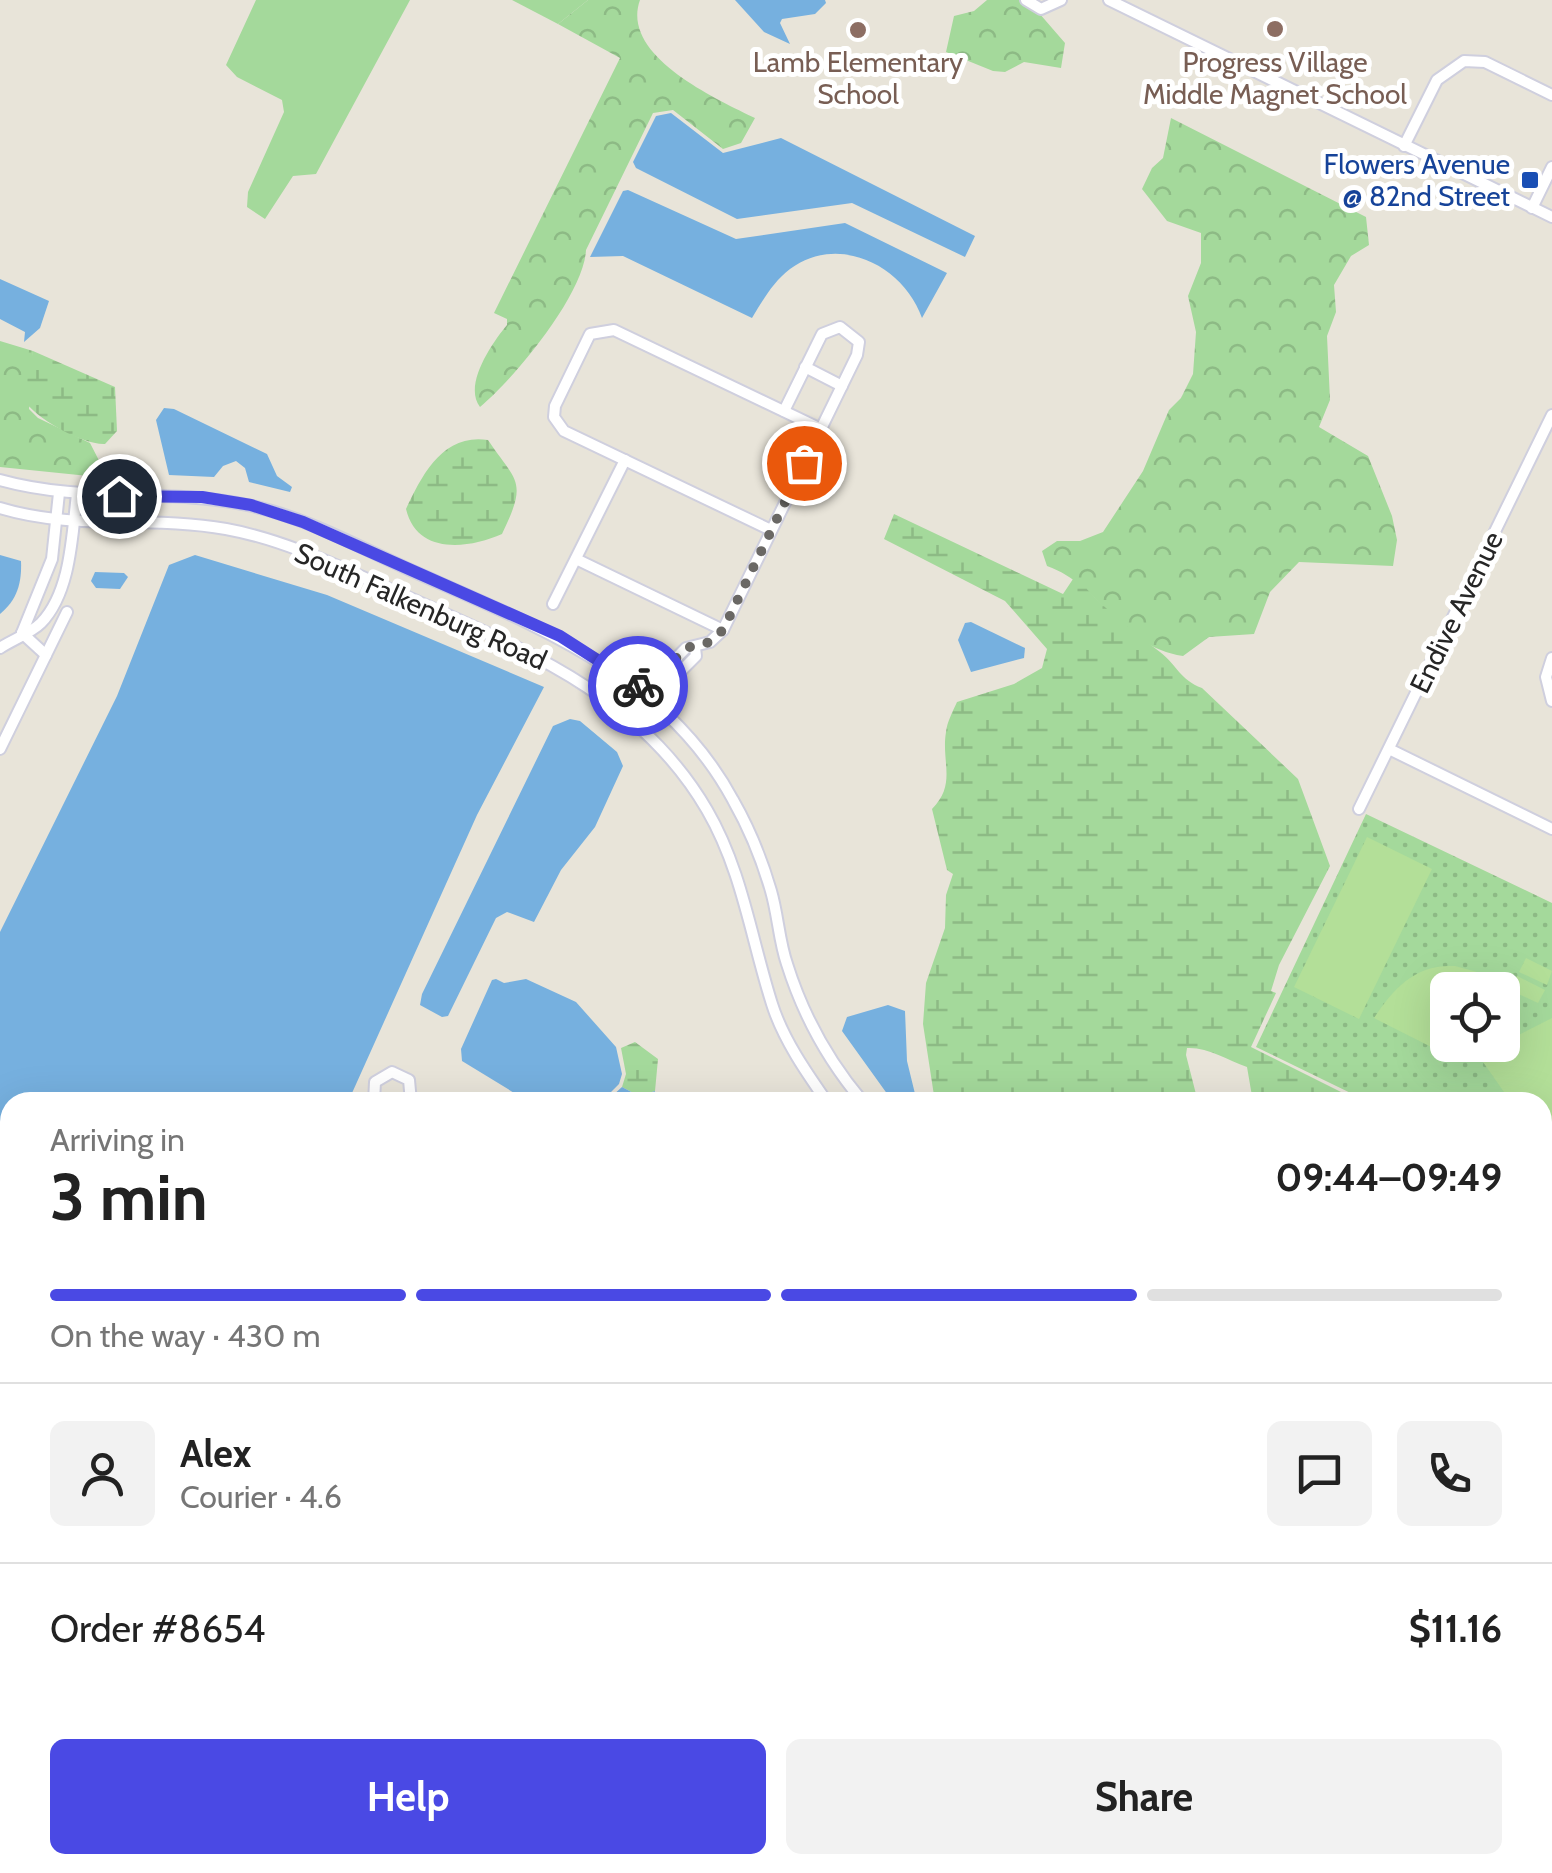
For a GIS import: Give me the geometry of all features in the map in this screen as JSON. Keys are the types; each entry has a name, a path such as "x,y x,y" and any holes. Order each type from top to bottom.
{"street":[{"path":"1026,0 1041,10 1061,0"},
{"path":"1109,0 1552,217"},
{"path":"1404,146 1438,80 1464,61 1485,62 1552,95"},
{"path":"1532,208 1552,168"},
{"path":"629,715 679,664 696,656 695,648 723,630 857,356 859,342 852,333 840,327 828,329 784,411"},
{"path":"771,530 564,431 554,417 555,406 590,334 599,329 614,330 821,429"},
{"path":"805,367 842,386"},
{"name":"Endive Avenue","path":"1359,809 1552,415"},
{"path":"553,604 625,460"},
{"name":"South Falkenburg Road","path":"0,480 59,493 202,497 251,505 345,540 560,636 648,695 692,739 733,799 758,854 771,892 786,963 811,1023 856,1092"},
{"path":"22,634 46,582 59,493"},
{"path":"0,648 38,626 60,588 77,494"},
{"name":"South Falkenburg Road","path":"0,508 74,522 225,528 334,564 542,658 629,715 666,753 706,809 733,864 772,1007 820,1092"},
{"path":"334,564 345,540"},
{"path":"576,560 723,630"},
{"path":"46,582 60,588"},
{"path":"0,749 66,612"},
{"path":"22,634 46,655"},
{"path":"1550,662 1547,690 1552,701"},
{"path":"0,714 17,714"},
{"path":"1389,749 1552,829"},
{"path":"733,864 758,854"},
{"path":"374,1092 375,1082 392,1072 410,1080 411,1092"}],"green space":[{"path":"256,0 410,0 316,174 293,176 265,219 247,207 248,192 284,112 282,100 237,77 226,65"},
{"path":"512,0 588,0 558,24"},
{"path":"588,0 640,0 638,20 644,39 657,56 695,86 755,118 741,143 723,149 673,110 653,113 586,250 574,289 528,356 480,407 476,398 477,376 487,353 507,325 507,319 494,313 620,58 558,24"},
{"path":"987,0 1036,0 1039,13 1065,43 1061,68 1024,62 1005,72 993,71 946,52 954,16 974,11"},
{"path":"1171,118 1366,217 1369,245 1351,256 1334,285 1336,312 1327,336 1330,400 1319,427 1368,456 1392,516 1397,540 1393,566 1299,562 1270,592 1254,634 1209,637 1183,656 1143,641 1083,587 1047,566 1042,551 1057,541 1080,541 1103,532 1143,471 1169,410 1181,398 1193,374 1196,332 1188,296 1201,263 1201,233 1167,221 1142,189 1152,168 1163,158"},
{"path":"0,341 33,351 29,409 38,418 90,443 108,478 0,467"},
{"path":"33,351 115,387 117,431 105,444 60,429 23,399"},
{"path":"488,440 516,483 515,503 502,534 460,545 432,541 412,524 406,509 419,483 446,450 458,443"},
{"path":"894,514 1063,594 1075,576 1298,779 1330,866 1279,965 1271,991 1276,993 1251,1047 1341,1092 1251,1092 1247,1067 1210,1052 1187,1048 1195,1092 933,1092 923,1024 926,983 945,928 946,895 953,874 947,870 932,809 946,782 947,728 957,702 1014,684 1042,668 1047,649 1005,601 884,539"},
{"path":"1366,814 1552,903 1552,1092 1348,1092 1256,1047"},
{"path":"1367,837 1432,869 1359,1019 1294,987"},
{"path":"1526,958 1552,971 1547,985 1519,972"},
{"path":"1441,966 1477,972 1430,972 1430,1046 1374,1018 1407,980"},
{"path":"1520,978 1545,990 1538,1003 1520,995"},
{"path":"1552,1018 1552,1092 1504,1092 1483,1062 1520,1062 1520,1034"},
{"path":"635,1042 658,1059 655,1091 631,1092 622,1087 626,1074 621,1048"}],"water":[{"path":"735,0 826,3 815,14 782,19 780,23 790,44 764,32"},
{"path":"671,113 723,153 781,138 975,236 965,257 852,203 737,219 636,168 633,162 656,116"},
{"path":"623,191 736,239 845,223 947,273 922,318 901,283 885,270 868,260 829,254 790,269 752,318 623,256 590,257"},
{"path":"0,279 49,301 40,328 24,342 25,332 0,319"},
{"path":"164,408 174,409 267,454 277,476 292,487 290,492 249,482 245,468 236,461 223,466 214,477 169,475 156,420"},
{"path":"0,555 21,561 21,569 14,597 0,614"},
{"path":"195,555 327,595 544,687 477,815 352,1092 0,1092 0,932 117,696 169,565"},
{"path":"95,572 124,573 128,577 120,589 96,588 91,581"},
{"path":"971,622 1025,648 1024,658 971,672 958,640 965,623"},
{"path":"570,719 580,721 617,752 623,766 595,827 561,870 534,922 507,912 496,918 448,1016 442,1017 420,1005 422,994 553,726"},
{"path":"526,979 576,1002 616,1047 622,1074 619,1084 611,1092 513,1092 462,1061 461,1049 492,980 504,983"},
{"path":"888,1005 905,1011 907,1061 915,1092 886,1092 842,1031 847,1017"}],"way so far":[{"path":"638,686 644,691 686,648 710,642 723,630 804,463"}],"place":[{"name":"Progress Village Middle Magnet School","path":"1275,29"},
{"name":"Lamb Elementary School","path":"858,30"},
{"name":"Flowers Avenue @ 82nd Street","path":"1530,180"}],"route":[{"path":"119,496 202,497 251,505 303,522 560,636 638,686"}]}
